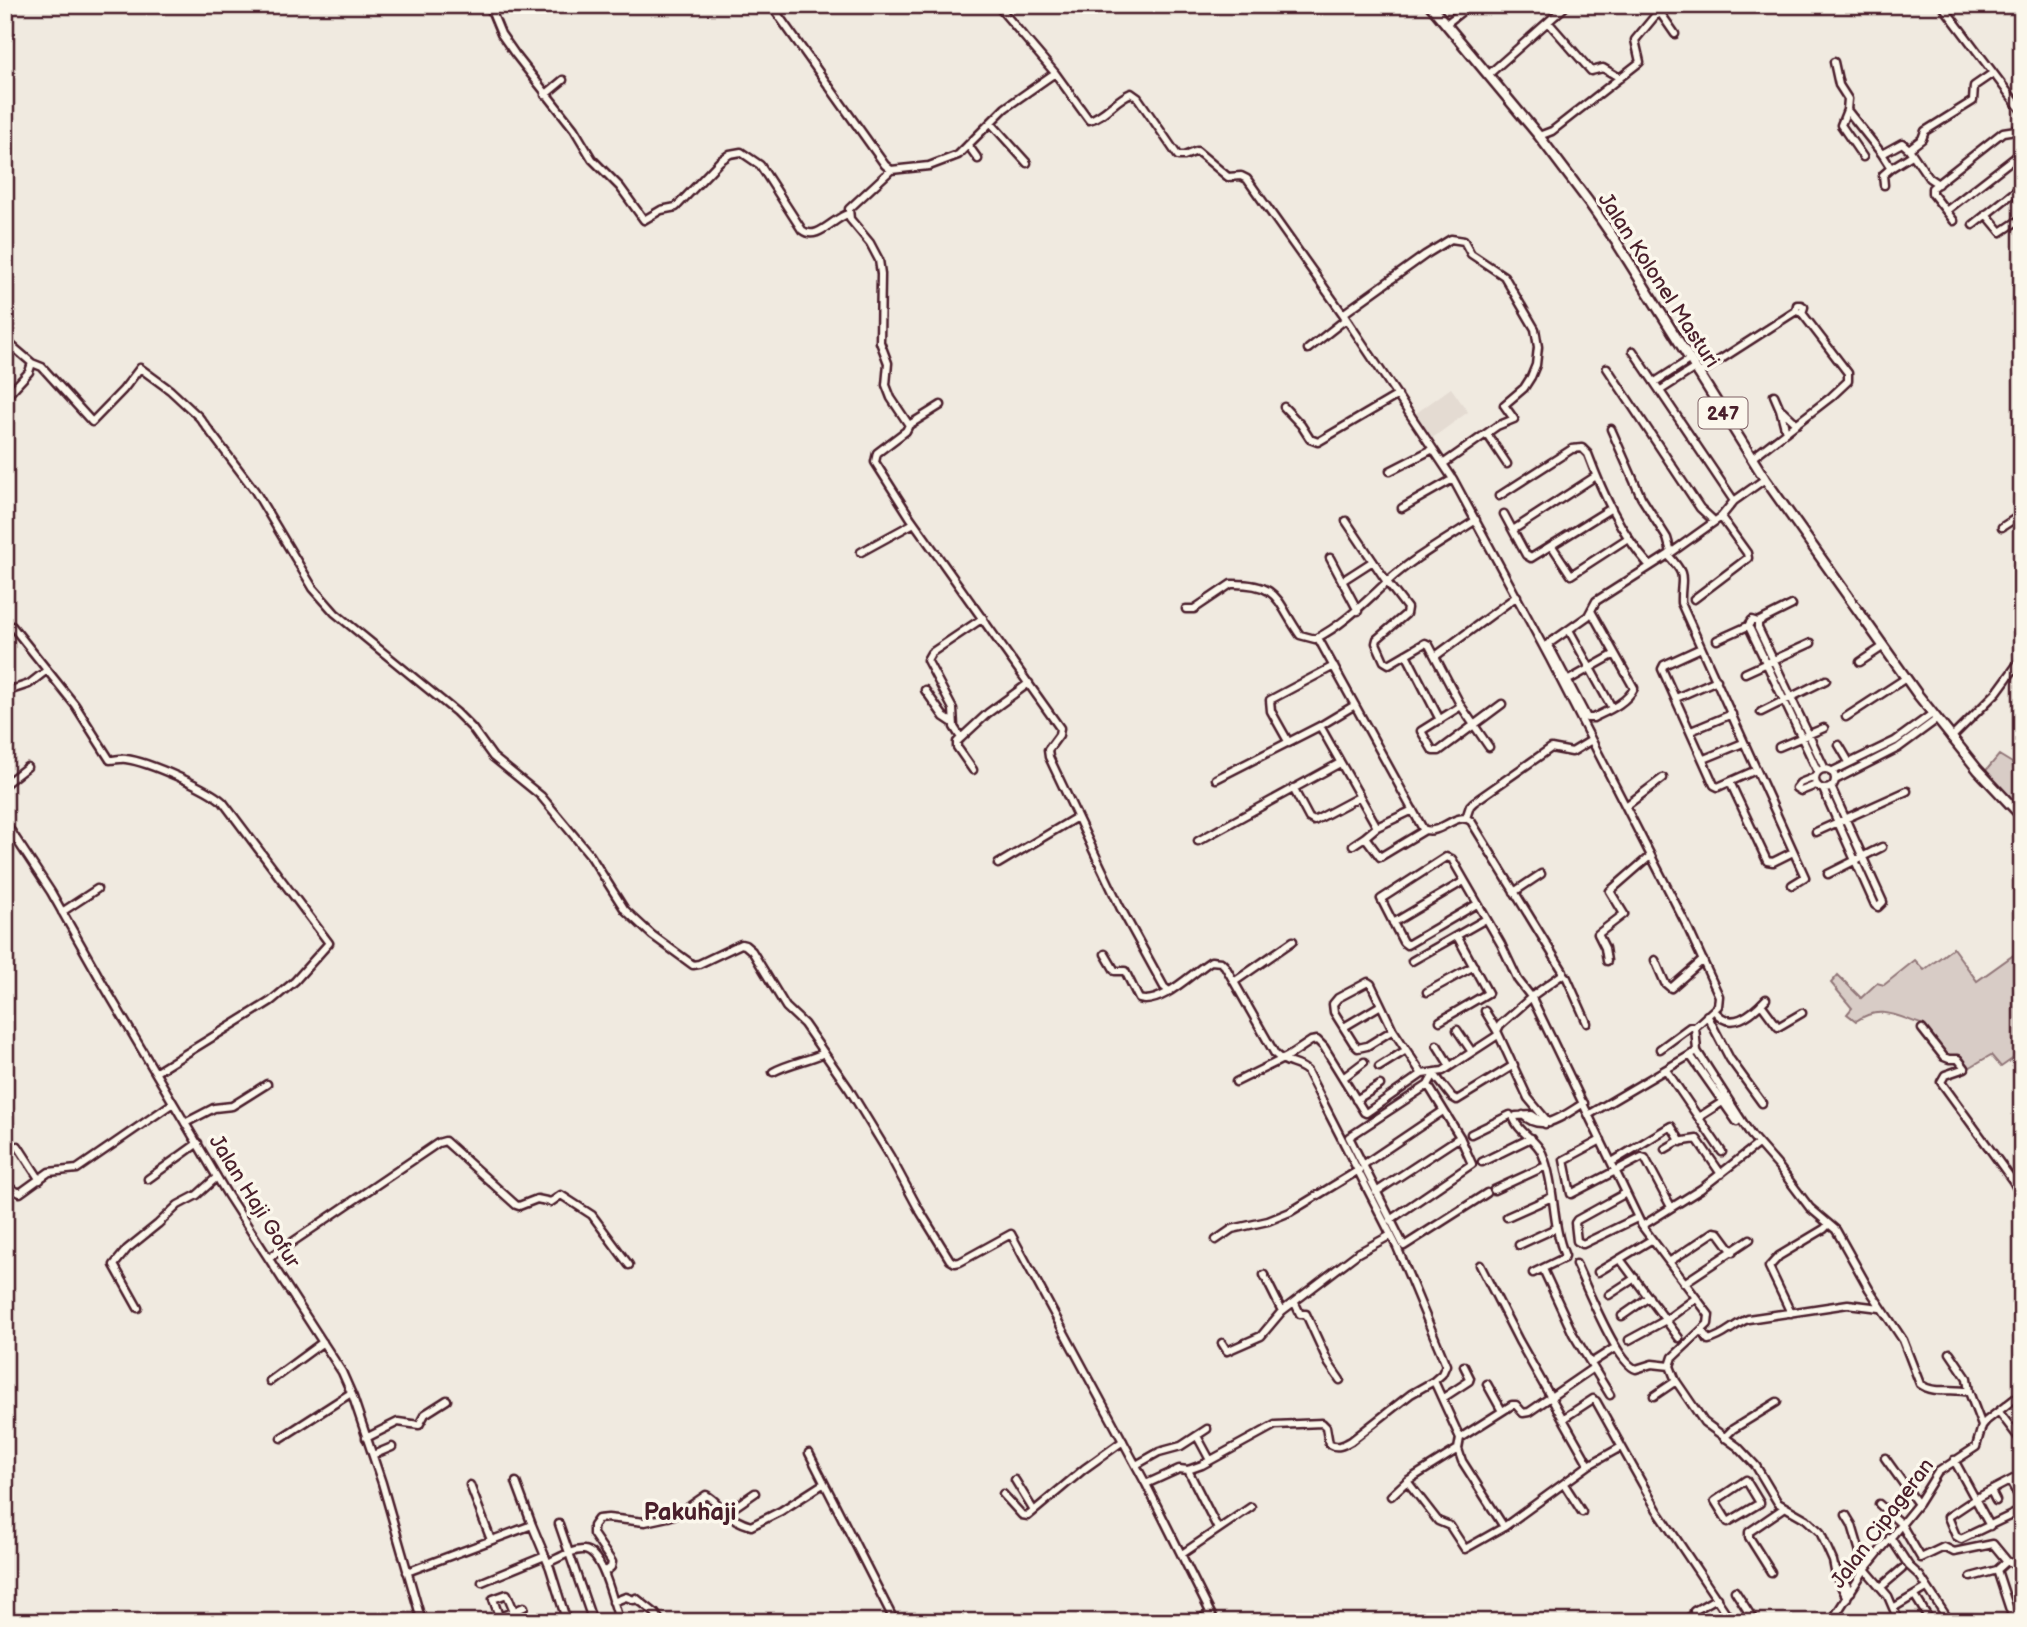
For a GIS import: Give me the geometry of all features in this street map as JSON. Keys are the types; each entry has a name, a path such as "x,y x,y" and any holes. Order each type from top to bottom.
{"main road":[{"name":"Jalan Kolonel Masturi","path":"1430,5 1539,136 1617,243 1765,479 1934,717 2022,817"}],"street":[{"path":"489,5 501,34 545,94 575,129 592,159 620,187 644,220 661,209 676,207 720,161 736,151 760,166 805,232 815,234 848,214 854,203 891,170 929,166 950,160 1012,103 1055,73"},
{"path":"771,5 891,170"},
{"path":"997,5 1055,73 1089,120 1098,117 1119,99 1131,93 1138,98 1178,156 1197,151 1228,177 1244,177 1344,317 1453,479 1587,718 1593,718 1612,708 1631,694 1634,688 1591,611"},
{"path":"1446,24 1470,5"},
{"path":"1489,75 1567,5"},
{"path":"1942,5 2022,111"},
{"path":"1539,136 1552,131 1640,62 1635,40 1662,8 1675,34"},
{"path":"1549,23 1591,71 1603,68 1620,78"},
{"path":"1834,62 1839,85 1847,99 1842,125 1863,158"},
{"path":"1884,185 1883,175 1911,152 1925,131 1973,101 1974,86 1993,73"},
{"path":"545,94 563,80"},
{"path":"1847,110 1891,168"},
{"path":"991,123 1027,163"},
{"path":"1954,221 1931,191 2003,132 2022,129"},
{"path":"1882,154 1902,143 1929,178 1938,184"},
{"path":"968,145 978,159"},
{"path":"1946,211 2022,152"},
{"path":"1973,225 2022,186"},
{"path":"848,214 879,260 880,342 888,363 886,385 891,398 909,425"},
{"path":"1986,214 2001,232 2022,218"},
{"path":"1308,349 1404,269 1451,239 1459,239 1467,244 1471,254 1496,269 1510,285 1535,329 1538,347 1536,365 1531,377 1524,388 1504,405 1514,419 1497,426 1443,464"},
{"path":"1661,390 1694,367 1799,312 1849,377 1848,382 1752,458"},
{"path":"5,340 32,363 42,367 92,422 140,368 170,390 199,417 255,491 313,588 335,613 456,712 472,728 493,757 541,796 590,855 625,910 660,942 693,965 745,945 786,1007 804,1024 824,1053 890,1156 950,1260 960,1262 1011,1234 1146,1484 1215,1622"},
{"path":"1633,351 1734,501"},
{"path":"5,398 29,372 32,363"},
{"path":"1655,382 1675,369 1694,367"},
{"path":"1607,368 1700,508 1714,521"},
{"path":"1675,369 1680,377"},
{"path":"1773,395 1786,432"},
{"path":"1284,407 1310,439 1318,442 1398,396"},
{"path":"941,405 909,425 906,431 877,453 874,459 881,474 1060,728 1059,735 1048,753 1120,906 1164,987 1169,991"},
{"path":"1780,409 1797,424"},
{"path":"1611,429 1641,498 1667,538 1670,553 1681,569 1684,583 1681,603 1805,877 1792,885"},
{"path":"1486,434 1507,464"},
{"path":"1499,496 1572,449 1579,448 1588,454 1610,509 1648,565"},
{"path":"1390,471 1433,449"},
{"path":"1513,530 1596,476"},
{"path":"1402,508 1453,479"},
{"path":"1546,645 1588,616 1596,601 1721,517 1734,501 1765,479"},
{"path":"1503,514 1528,558 1552,547 1610,509"},
{"path":"2001,527 2022,514"},
{"path":"1694,599 1748,558 1721,517"},
{"path":"1346,520 1407,608 1406,614 1380,636 1376,643 1386,664 1426,643 1437,655 1461,706 1489,747"},
{"path":"1186,609 1194,609 1225,586 1251,585 1266,589 1276,596 1300,635 1311,639 1318,638 1358,611 1387,582 1476,520"},
{"path":"861,552 915,523"},
{"path":"1552,547 1571,575 1628,538"},
{"path":"1329,558 1358,611"},
{"path":"1342,581 1373,561"},
{"path":"1437,655 1517,596"},
{"path":"1717,640 1749,627 1755,630 1758,625 1792,605"},
{"path":"961,738 953,723 953,709 927,658 983,618"},
{"path":"1758,625 1771,664"},
{"path":"12,626 75,705 110,760 122,758 136,762 187,780 213,793 223,802 328,943 295,981 271,1001 156,1072"},
{"path":"1749,627 1771,664 1843,821"},
{"path":"1569,630 1612,708"},
{"path":"1318,638 1425,830"},
{"path":"1745,673 1771,664 1811,643"},
{"path":"1546,645 1590,741 1626,806 1720,996 1714,1010 1695,1027 1690,1027 1660,1049"},
{"path":"1860,662 1884,646"},
{"path":"1701,648 1662,667 1716,786 1756,770"},
{"path":"1406,654 1440,720"},
{"path":"1567,681 1615,654"},
{"path":"1951,737 1997,692 2022,658"},
{"path":"1289,743 1271,710 1270,700 1334,666"},
{"path":"5,692 29,684 47,670"},
{"path":"1846,717 1906,678"},
{"path":"1676,698 1717,680"},
{"path":"1761,712 1789,702 1826,680"},
{"path":"972,770 956,743 988,713 1029,683"},
{"path":"925,690 944,717 953,723"},
{"path":"1461,706 1420,733 1435,751 1502,704"},
{"path":"1216,779 1289,743 1355,705"},
{"path":"1691,731 1732,714"},
{"path":"1821,777 1895,741 1934,717"},
{"path":"1320,726 1377,827"},
{"path":"1821,777 1835,779 1871,762 1898,748 1920,727"},
{"path":"1779,747 1807,739 1824,729"},
{"path":"1466,818 1474,802 1551,748 1572,752 1590,741"},
{"path":"1704,759 1743,743"},
{"path":"1839,745 1849,762"},
{"path":"1866,754 1871,762"},
{"path":"1198,841 1340,762"},
{"path":"5,784 27,767"},
{"path":"1821,777 1831,787 1843,821 1857,858 1875,905 1881,906 1883,902 1857,858"},
{"path":"1626,806 1663,778"},
{"path":"1831,787 1835,779"},
{"path":"1730,782 1767,861 1773,862 1793,852"},
{"path":"1293,788 1309,818 1314,821 1359,797"},
{"path":"1816,832 1907,791"},
{"path":"1353,845 1377,827 1413,810"},
{"path":"998,864 1077,817"},
{"path":"1365,837 1380,857 1425,830 1433,831 1466,818"},
{"path":"1466,818 1475,826 1563,971 1587,1023"},
{"name":"Jalan Haji Gofur","path":"5,821 62,912 108,995 217,1177 323,1342 351,1393 373,1455 422,1622"},
{"path":"1828,874 1882,847"},
{"path":"1477,904 1407,945 1403,943 1381,900 1446,856 1451,857 1486,919 1518,980 1532,998 1590,1114 1637,1218 1710,1318 1708,1324 1673,1357 1670,1366 1676,1381 1695,1412 1756,1466 1768,1488 1784,1508 1806,1519 1820,1532 1849,1595"},
{"path":"1607,961 1605,948 1598,934 1624,915 1610,891 1649,857"},
{"path":"1514,892 1541,874"},
{"path":"1393,922 1464,881"},
{"path":"62,912 97,889"},
{"path":"1412,961 1486,919"},
{"path":"1440,1021 1488,993 1457,936"},
{"path":"1234,982 1293,941"},
{"path":"1105,954 1115,971 1125,971 1141,1000 1156,998 1169,991 1211,961 1221,962 1280,1060 1307,1071 1379,1204 1446,1365 1442,1374 1434,1381 1410,1394 1342,1446 1332,1447 1329,1444 1324,1424 1275,1425 1210,1461 1188,1470 1179,1469 1146,1484"},
{"path":"1655,960 1665,983 1671,988 1703,960"},
{"path":"1427,992 1474,966"},
{"path":"1236,1083 1317,1040 1366,1113 1422,1074 1434,1074 1472,1052 1498,1033 1500,1025 1563,974"},
{"path":"1393,1030 1367,1046 1358,1048 1333,1007 1338,998 1369,982 1393,1030 1422,1074"},
{"path":"1714,1010 1724,1020 1736,1022 1764,1001 1778,1027 1802,1013"},
{"path":"1344,1027 1381,1005"},
{"path":"1485,1012 1498,1033 1528,1098 1547,1123"},
{"path":"1707,1015 1730,1059 1762,1103"},
{"path":"1695,1027 1693,1053 1758,1144 1810,1208 1842,1238 1880,1308 1903,1340 1923,1387 1969,1392"},
{"path":"1922,1029 1944,1057 1958,1059 1965,1068 1944,1075 1941,1083 2022,1197"},
{"path":"1457,1030 1472,1052"},
{"path":"1437,1045 1450,1066"},
{"path":"1379,1067 1406,1050"},
{"path":"773,1072 787,1064 824,1053"},
{"path":"1590,1114 1693,1053"},
{"path":"1292,1054 1299,1066"},
{"path":"1343,1078 1364,1062"},
{"path":"1434,1074 1457,1100 1514,1065"},
{"path":"1666,1070 1721,1152"},
{"path":"1434,1074 1428,1085 1350,1135 1349,1139 1361,1168 1402,1245 1406,1246 1487,1192"},
{"path":"185,1122 214,1108 232,1106 267,1084"},
{"path":"1356,1100 1380,1085"},
{"path":"1390,1220 1472,1164 1460,1137 1428,1085"},
{"path":"1699,1117 1725,1100"},
{"path":"1725,1100 1740,1126"},
{"path":"5,1186 20,1193 49,1172 77,1169 173,1103"},
{"path":"1471,1134 1516,1116 1536,1124 1547,1123 1584,1103"},
{"path":"1216,1240 1232,1229 1268,1221 1290,1212 1361,1168 1443,1111"},
{"path":"1516,1116 1522,1133 1531,1138 1542,1154 1564,1258 1533,1273"},
{"path":"1612,1162 1671,1126 1681,1142"},
{"path":"1376,1192 1460,1137"},
{"path":"1482,1162 1531,1138"},
{"path":"1665,1149 1677,1142 1697,1139 1721,1174"},
{"path":"269,1258 445,1140 516,1205 537,1199 551,1202 561,1195 592,1215 629,1265"},
{"path":"1601,1140 1564,1160 1571,1194 1644,1157 1670,1205"},
{"path":"148,1179 198,1143"},
{"path":"1642,1226 1692,1195 1758,1144"},
{"path":"18,1146 40,1180"},
{"path":"1494,1189 1546,1166"},
{"path":"2013,1181 2022,1174"},
{"path":"138,1308 114,1265 127,1249 178,1205 197,1195 217,1177"},
{"path":"1626,1193 1575,1221 1580,1243 1583,1244 1637,1218"},
{"path":"1507,1217 1552,1197"},
{"path":"1791,1313 1769,1268 1779,1256 1829,1224"},
{"path":"1519,1245 1556,1228"},
{"path":"1669,1262 1714,1232 1718,1233 1733,1252"},
{"path":"1222,1343 1227,1351 1261,1336 1282,1311 1358,1253 1391,1235"},
{"path":"1684,1283 1750,1239"},
{"path":"1598,1272 1651,1240"},
{"path":"1620,1259 1679,1338"},
{"path":"1576,1264 1616,1347 1631,1368 1652,1364 1670,1366"},
{"path":"1480,1265 1519,1341 1589,1465"},
{"path":"1543,1269 1573,1334 1610,1395"},
{"path":"1264,1275 1282,1311"},
{"path":"1609,1295 1635,1278"},
{"path":"1622,1316 1648,1297"},
{"path":"1629,1340 1665,1320 1696,1298"},
{"path":"1295,1303 1300,1314 1306,1314 1329,1364 1340,1380"},
{"path":"1702,1330 1708,1340 1729,1331 1737,1322 1748,1319 1848,1304 1880,1308"},
{"path":"270,1381 323,1342"},
{"path":"1460,1438 1513,1404 1523,1413 1527,1413 1616,1347"},
{"path":"1950,1353 1967,1378 1969,1392 1982,1426"},
{"path":"1443,1398 1469,1381 1464,1366"},
{"path":"1434,1381 1460,1438 1458,1448 1462,1461 1504,1527"},
{"path":"1654,1396 1676,1381"},
{"path":"1488,1384 1502,1411"},
{"path":"281,1438 351,1393"},
{"name":"Jalan Cipageran","path":"1831,1622 1865,1569 1918,1504 1938,1472 1976,1447 1982,1426 2022,1393"},
{"path":"366,1438 398,1422 419,1424 426,1413 447,1400"},
{"path":"1564,1418 1594,1400 1657,1510 1732,1622"},
{"path":"1724,1438 1777,1402"},
{"path":"1999,1412 2022,1442"},
{"path":"1136,1465 1159,1452 1181,1446 1207,1429"},
{"path":"1197,1436 1210,1461"},
{"path":"1003,1494 1022,1515 1028,1516 1084,1469 1123,1441"},
{"path":"373,1455 392,1447"},
{"path":"1407,1481 1438,1521 1450,1526 1465,1549 1504,1527 1589,1465 1620,1447"},
{"path":"1391,1496 1407,1481 1458,1448"},
{"path":"809,1453 895,1622"},
{"path":"1885,1458 1918,1504"},
{"path":"1954,1460 1990,1526"},
{"path":"1188,1470 1218,1529"},
{"path":"2019,1476 1948,1517 1956,1536 1964,1538 2022,1510"},
{"path":"1015,1480 1034,1511"},
{"path":"1745,1480 1755,1493 1760,1501 1758,1504 1730,1522 1726,1521 1715,1503 1716,1499 1745,1480"},
{"path":"2010,1481 2022,1502"},
{"path":"516,1482 547,1559 567,1622"},
{"path":"604,1573 611,1567 612,1562 593,1534 593,1526 598,1519 645,1522 668,1517 680,1513 706,1495 715,1500 726,1513 751,1527 823,1484"},
{"path":"1563,1484 1582,1512"},
{"path":"470,1485 491,1540"},
{"path":"1755,1493 1768,1488"},
{"path":"1991,1491 1996,1502"},
{"path":"726,1513 755,1493"},
{"path":"1879,1504 1902,1524 1922,1558 1944,1546 1954,1552 1993,1544 2007,1561 2017,1565 2022,1573"},
{"path":"1182,1554 1251,1507"},
{"path":"1771,1572 1749,1537 1749,1532 1784,1508"},
{"path":"1846,1515 1852,1525 1865,1569 1888,1596 1899,1622"},
{"path":"559,1524 593,1622"},
{"path":"407,1572 532,1525"},
{"path":"1890,1537 1950,1622"},
{"path":"482,1582 547,1559 586,1550 597,1558 620,1622"},
{"path":"1971,1577 1997,1570 2007,1561"},
{"path":"1881,1587 1902,1569"},
{"path":"1997,1570 2014,1622"},
{"path":"1893,1608 1925,1589"},
{"path":"1735,1591 1755,1622"},
{"path":"500,1619 493,1598 507,1594 514,1611"},
{"path":"1915,1596 1931,1622"},
{"path":"613,1602 626,1597 634,1600 636,1598 655,1613 661,1622"},
{"path":"1685,1620 1695,1614 1694,1611 1717,1598"},
{"path":"488,1622 524,1607"},
{"path":"1195,1622 1210,1613"}],"shaded area":[{"path":"1451,388 1468,412 1431,439 1415,414"},
{"path":"1999,755 2022,769 2022,813 1984,773"},
{"path":"1953,948 1977,981 2022,949 2022,1056 2018,1055 2001,1067 1991,1055 1967,1069 1958,1055 1948,1058 1923,1029 1924,1025 1898,1016 1874,1013 1856,1021 1847,1014 1852,1008 1831,983 1838,975 1861,998 1877,983 1884,985 1915,960 1924,970"}],"district":[{"name":"Pakuhaji","path":"690,1512"}]}
